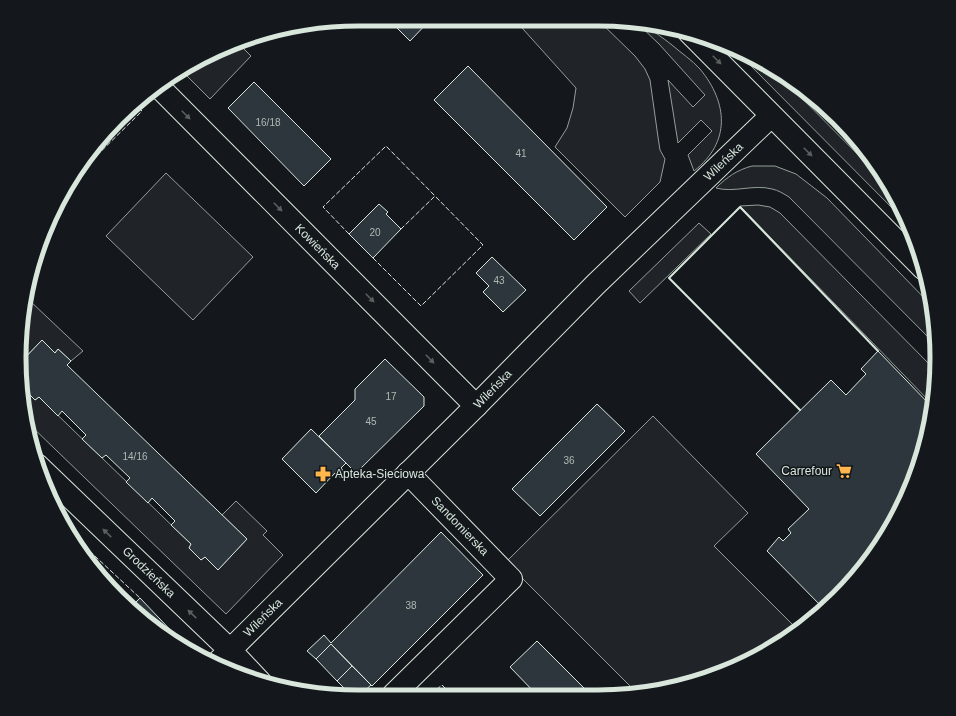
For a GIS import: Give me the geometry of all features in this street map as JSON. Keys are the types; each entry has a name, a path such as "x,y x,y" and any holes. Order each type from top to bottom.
{"street":[{"path":"699,42 915,260"},
{"name":"Kowieńska","path":"162,90 476,406"},
{"name":"Wileńska","path":"223,657 476,406 596,284 771,116"},
{"name":"Sandomierska","path":"398,690 511,579 408,473"},
{"name":"Grodzieńska","path":"48,476 223,657 239,668"}],"shaded area":[{"path":"520,26 604,26 635,56 645,69 650,80 660,150 665,159 660,182 625,217 555,147 567,128 573,108 576,88"},
{"path":"644,29 652,30 660,36 700,69 716,95 720,109 720,135 706,160 694,171 688,155 712,131 701,120 678,143 668,80 693,107 705,95"},
{"path":"242,47 251,56 210,99 185,74 211,60"},
{"path":"745,60 764,70 796,92 866,162 886,192 897,213"},
{"path":"752,166 775,166 796,174 827,198 925,299 929,338 789,197 776,190 758,187 730,190 716,188 732,174"},
{"path":"166,173 253,257 193,320 106,236"},
{"path":"758,205 770,207 780,213 930,365 927,399 740,206"},
{"path":"699,223 711,234 640,303 629,291"},
{"path":"31,302 83,351 71,361 58,349 55,353 42,340 26,357"},
{"path":"28,393 35,400 39,397 191,544 189,548 201,560 205,557 218,570 247,539 222,515 236,501 267,531 263,535 283,555 226,614 33,428"},
{"path":"653,416 748,513 714,546 794,626 764,646 725,665 684,679 663,684 632,688 506,562"}],"building":[{"path":"395,26 424,26 410,41"},
{"path":"468,66 607,207 574,240 434,100"},
{"path":"254,82 331,159 304,186 228,108"},
{"path":"379,204 388,212 386,214 401,229 373,258 349,234"},
{"path":"492,257 526,290 503,312 483,292 489,286 476,273"},
{"path":"42,340 55,353 58,349 71,361 67,365 247,539 218,570 205,557 201,560 189,548 191,544 171,525 175,521 152,498 148,503 126,482 130,478 106,455 102,458 82,439 86,435 62,411 58,416 39,397 35,400 28,393 26,357"},
{"name":"Carrefour","path":"878,351 927,402 924,423 919,444 905,485 886,524 848,577 820,605 767,551 779,537 783,541 791,533 788,529 809,509 756,454 831,380 846,395 866,374 861,369"},
{"path":"385,359 424,397 424,406 356,473 319,436 355,400 355,389"},
{"path":"597,404 625,431 540,516 512,489"},
{"path":"311,429 346,463 341,468 345,473 341,478 335,473 316,493 282,459"},
{"path":"441,532 483,575 372,686 331,644 316,659 307,651 324,635 331,643"},
{"path":"140,598 175,634 156,621 134,604"},
{"path":"537,641 586,690 532,690 510,667"},
{"path":"331,644 352,666 337,681 316,659"},
{"path":"352,666 371,685 365,690 345,689 337,681"}],"fence":[{"path":"92,160 142,111 139,108"},
{"path":"349,234 323,207 386,146 435,196 401,229"},
{"path":"373,258 421,306 483,245 435,196"},
{"path":"87,548 140,598"},
{"path":"436,690 442,685 447,690"}],"wall":[{"path":"800,410 669,278 740,207 878,351"}],"place":[{"name":"Carrefour","path":"844,471"},
{"name":"Apteka-Sieciowa","path":"323,474"}]}
